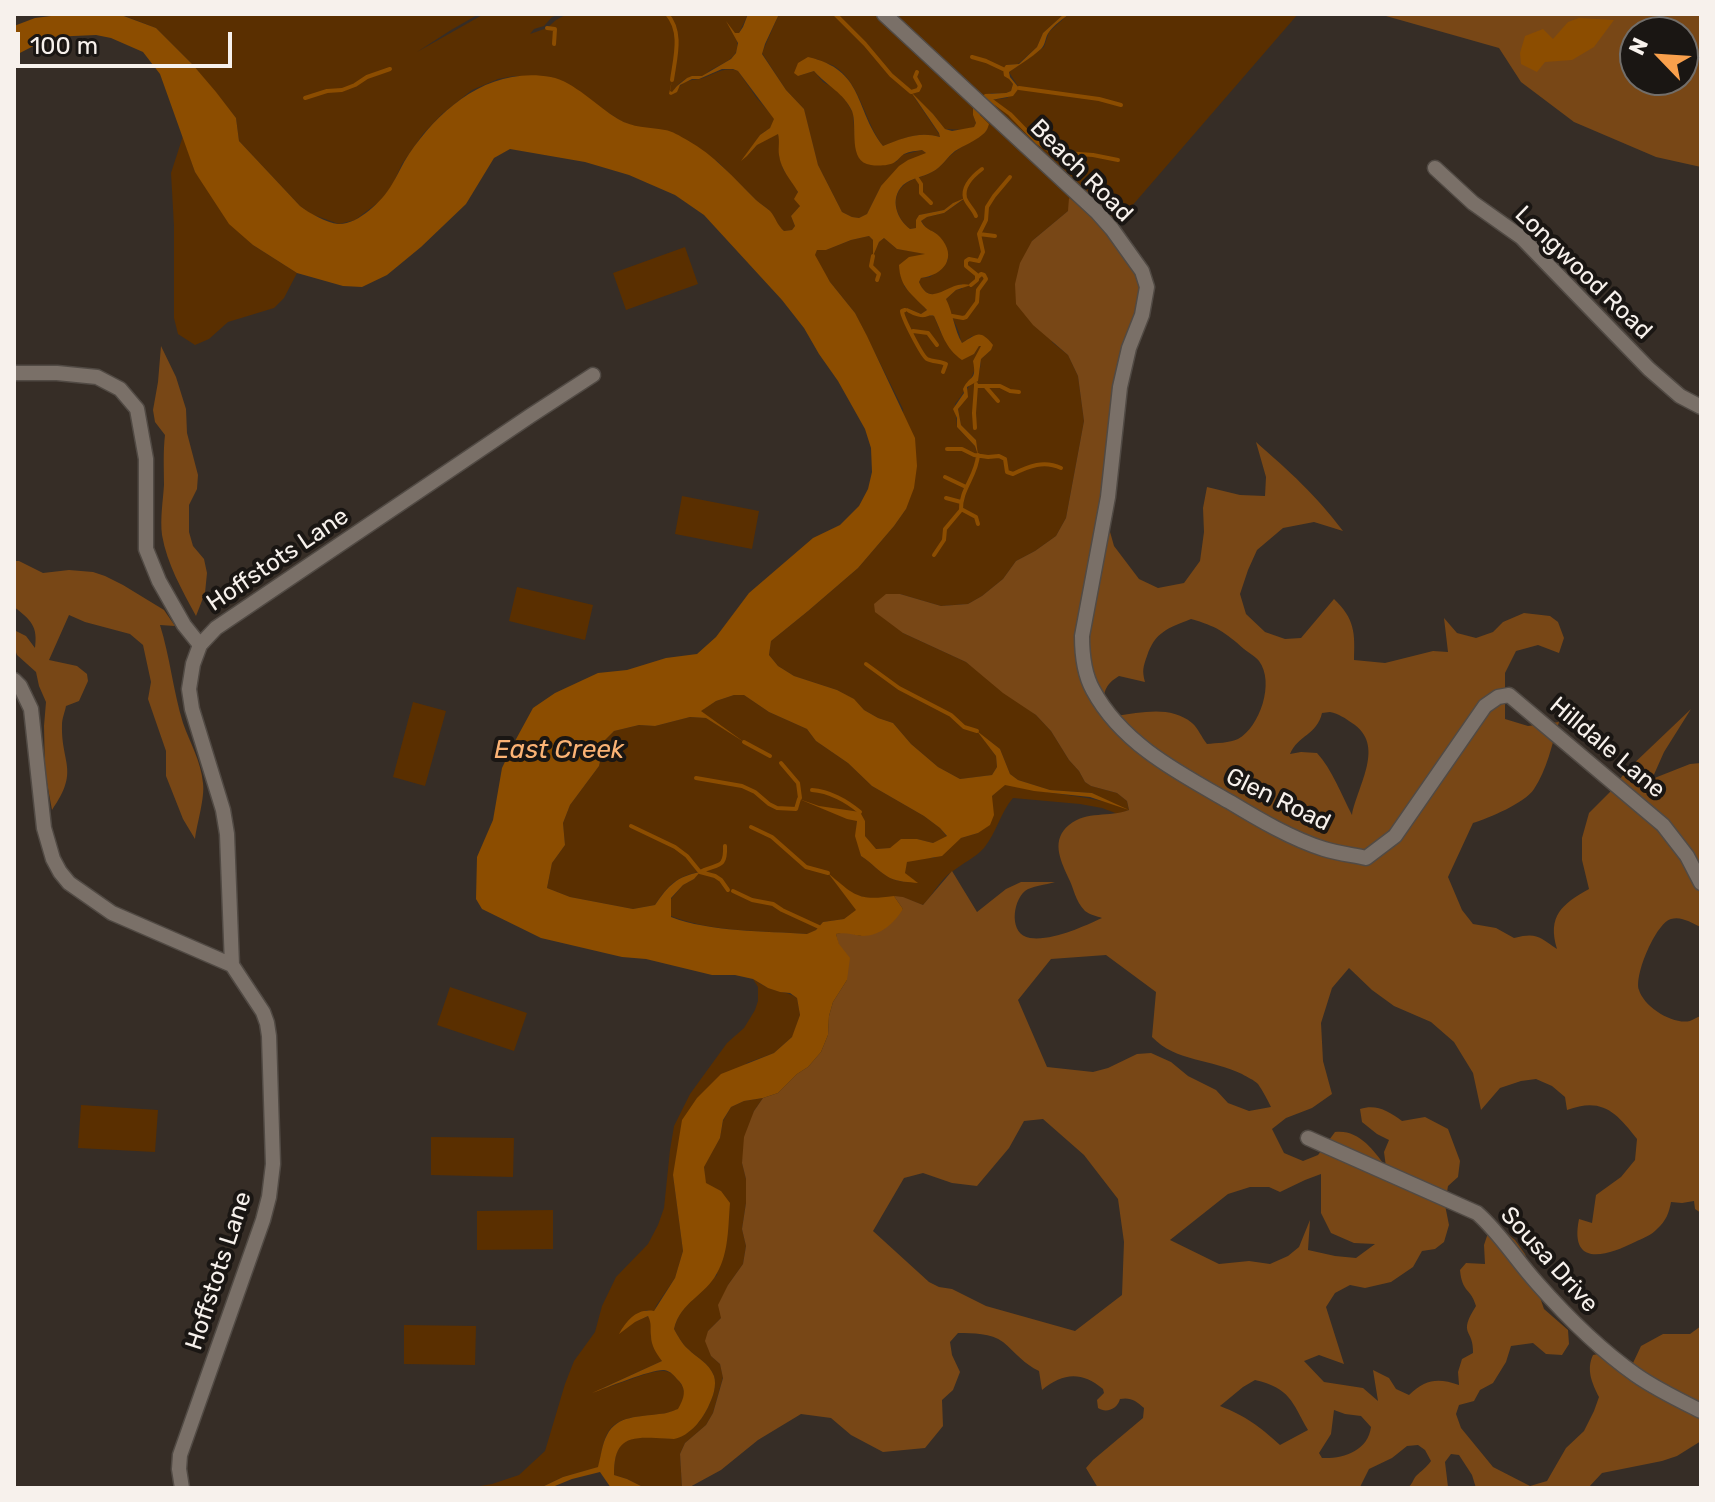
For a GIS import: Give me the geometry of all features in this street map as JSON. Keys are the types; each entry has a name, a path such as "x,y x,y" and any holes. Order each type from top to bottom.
{"street":[{"name":"Beach Road","path":"884,14 1097,212 1142,271 1147,287 1142,315 1129,348 1120,387 1108,497 1091,593"},
{"name":"Longwood Road","path":"1435,168 1473,203 1521,237 1649,369 1680,396 1701,407"},
{"path":"14,373 97,377 120,389 137,409 146,459 146,549 159,581 184,625 200,645"},
{"name":"Hoffstots Lane","path":"182,1488 180,1455 263,1220 273,1164 267,1023 232,965 227,834 189,689 200,645 216,628 593,375"},
{"name":"Glen Road","path":"1091,593 1082,636 1082,652 1087,677 1116,722 1166,765 1262,821 1323,848 1366,858 1395,836 1485,706 1502,695"},
{"path":"14,680 31,709 48,844 53,859 69,883 112,913 232,965"},
{"name":"Hilldale Lane","path":"1502,695 1513,697 1663,825 1687,856 1701,883"},
{"name":"Sousa Drive","path":"1308,1138 1477,1213 1493,1227 1533,1279 1592,1340 1636,1376 1701,1411"}],"shaded area":[{"path":"120,14 479,14 417,52 484,14 561,14 530,34 547,28 567,14 748,14 739,33 734,33 737,48 732,57 703,76 685,80 671,95 688,81 723,70 738,71 775,119 747,156 757,145 778,134 783,169 797,189 800,206 791,216 795,226 792,230 784,231 768,209 717,161 621,121 552,77 514,76 472,90 442,114 423,134 380,201 355,220 339,224 311,214 300,206 239,141 236,118 193,65 156,28"},
{"path":"779,14 1064,14 1043,33 1037,47 1018,64 1006,65 1013,84 1011,91 991,93 973,115 974,127 945,129 914,97 941,137 918,135 883,146 843,73 817,59 798,76 814,71 846,101 853,113 855,143 872,165 896,162 902,155 922,150 927,154 881,186 867,214 859,218 842,212 818,165 804,109 786,90 762,53"},
{"path":"1069,14 1298,14 1112,229 1068,211 1032,241 1052,342 1068,355 1078,376 1084,421 1066,518 1056,536 1016,561 1003,579 968,604 941,606 900,594 886,594 903,633 966,662 1036,715 1051,731 1085,782 1117,793 1127,801 1129,810 1118,814 1080,804 1013,798 984,848 948,874 923,905 902,897 869,899 851,893 832,878 857,910 844,919 823,922 808,934 720,928 671,916 671,899 699,872 673,883 655,905 633,909 570,897 547,888 552,863 565,845 563,823 570,805 599,766 605,740 614,731 639,725 655,726 690,717 706,718 727,731 700,711 734,695 744,695 769,712 807,729 816,741 848,763 872,786 940,828 947,837 933,843 917,839 890,848 875,849 865,836 865,821 841,810 819,807 857,820 856,836 861,856 895,880 916,882 904,873 907,862 916,858 934,858 961,838 978,833 992,796 1005,784 1117,805 1092,793 1050,790 1018,780 1010,774 1000,749 979,733 996,756 997,767 992,775 960,779 938,767 911,744 893,723 864,710 837,690 794,676 778,666 769,655 771,641 858,568 906,509 903,409 855,313 814,256 817,250 869,236 873,240 873,254 884,238 897,249 928,254 904,286 927,310 921,314 907,308 909,313 934,316 941,333 962,359 982,346 972,376 955,404 957,427 976,450 976,440 961,425 958,409 978,375 981,359 991,350 972,336 961,341 946,299 962,289 962,284 933,294 923,289 919,282 921,278 930,277 948,260 940,237 921,221 944,213 963,200 944,210 919,215 916,228 910,229 898,214 897,196 907,183 936,170 953,153 987,130 979,111 991,100 1007,98 1019,88 1009,72 1044,47 1049,32"},
{"path":"1379,14 1701,14 1701,167 1656,157 1574,122 1521,82 1499,48"},
{"path":"183,136 195,172 253,245 297,273 284,298 274,308 228,322 209,339 195,345 178,334 174,318 171,173"},
{"path":"1069,198 1112,229 1147,287 1129,348 1105,514 1114,546 1139,579 1158,588 1184,583 1200,561 1207,487 1240,495 1265,496 1266,477 1256,442 1291,473 1343,531 1314,522 1283,528 1257,550 1240,594 1246,614 1265,632 1285,639 1301,638 1334,599 1346,613 1352,627 1354,660 1385,663 1433,651 1448,652 1444,618 1457,633 1476,638 1493,632 1503,622 1524,613 1550,616 1558,622 1564,638 1559,653 1538,645 1516,651 1505,673 1505,719 1528,726 1559,722 1546,765 1534,789 1515,805 1473,823 1448,877 1462,910 1473,924 1496,928 1514,938 1537,937 1557,949 1554,928 1559,912 1589,889 1582,860 1582,838 1589,813 1627,770 1691,709 1664,752 1652,779 1690,764 1701,763 1701,927 1679,918 1665,923 1648,950 1638,983 1647,1003 1660,1013 1683,1022 1701,1016 1701,1213 1695,1209 1694,1201 1671,1202 1665,1220 1650,1235 1602,1254 1585,1252 1577,1235 1579,1219 1592,1223 1596,1195 1621,1177 1635,1160 1637,1139 1629,1129 1615,1115 1599,1106 1579,1106 1567,1110 1565,1097 1552,1086 1536,1079 1500,1088 1481,1110 1473,1073 1454,1042 1431,1022 1394,1006 1349,968 1332,988 1321,1023 1323,1061 1332,1094 1312,1108 1286,1118 1272,1129 1284,1153 1303,1161 1318,1155 1335,1132 1343,1132 1358,1137 1386,1167 1384,1152 1389,1140 1362,1122 1360,1109 1377,1108 1402,1121 1425,1117 1448,1129 1460,1161 1458,1177 1448,1186 1445,1205 1449,1225 1444,1242 1435,1249 1422,1251 1413,1267 1391,1282 1365,1288 1350,1285 1335,1293 1326,1307 1344,1364 1319,1355 1304,1361 1324,1382 1363,1388 1378,1401 1373,1370 1389,1378 1396,1389 1409,1395 1432,1381 1459,1385 1458,1372 1462,1359 1473,1353 1467,1327 1476,1306 1463,1283 1460,1270 1466,1263 1485,1264 1484,1245 1488,1233 1504,1231 1525,1254 1544,1309 1568,1330 1569,1344 1562,1355 1546,1354 1533,1343 1511,1346 1506,1362 1493,1383 1480,1390 1474,1401 1459,1405 1456,1414 1461,1428 1493,1467 1530,1486 1547,1481 1566,1448 1584,1431 1594,1411 1599,1397 1590,1371 1593,1355 1603,1353 1633,1363 1641,1346 1663,1334 1690,1334 1701,1326 1701,1441 1677,1456 1602,1473 1588,1488 1476,1488 1459,1455 1451,1454 1445,1462 1448,1487 1407,1488 1431,1461 1418,1445 1407,1446 1392,1458 1369,1469 1358,1488 1098,1488 1086,1468 1143,1418 1144,1408 1133,1400 1120,1399 1112,1409 1101,1410 1097,1400 1104,1393 1103,1389 1080,1377 1065,1377 1042,1390 1039,1371 1024,1362 1003,1342 987,1335 958,1333 950,1342 960,1372 953,1390 942,1400 943,1426 925,1448 883,1452 851,1435 831,1418 801,1414 758,1440 721,1470 688,1488 682,1488 680,1454 685,1443 706,1425 713,1413 723,1378 720,1364 711,1356 705,1341 708,1331 721,1318 718,1305 743,1264 746,1246 742,1229 746,1203 742,1163 744,1137 763,1098 778,1093 821,1052 828,1035 833,1002 847,980 836,934 846,932 861,936 903,909 894,896 923,905 952,871 977,912 1006,889 1021,882 1055,882 1028,889 1021,896 1015,918 1023,936 1039,938 1058,935 1102,918 1087,912 1079,903 1062,863 1060,837 1069,825 1083,817 1129,810 1127,801 1117,793 1085,782 1051,731 1036,715 966,662 903,633 875,612 874,604 886,594 900,594 941,606 968,604 1003,579 1016,561 1056,536 1066,518 1084,421 1078,376 1068,355 1033,325 1016,304 1015,284 1020,263 1032,241 1068,211","holes":["1191,619 1207,624 1220,630 1259,661 1266,680 1263,703 1253,725 1238,739 1207,744 1192,723 1183,717 1165,712 1116,716 1103,705 1106,688 1119,676 1145,682 1143,672 1150,648 1169,628","1322,713 1339,715 1362,732 1367,742 1367,766 1352,815 1317,753 1290,754 1320,720","1106,955 1156,992 1152,1037 1183,1056 1242,1074 1258,1084 1271,1107 1249,1111 1228,1103 1216,1090 1151,1053 1137,1054 1093,1072 1047,1067 1018,1000 1051,959","1043,1119 1084,1155 1118,1199 1124,1242 1122,1295 1075,1331 986,1306 952,1289 939,1287 929,1282 873,1231 904,1178 923,1173 952,1183 977,1186 1009,1148 1024,1121","1321,1174 1321,1213 1331,1233 1354,1243 1375,1244 1356,1258 1308,1250 1310,1220 1299,1247 1288,1256 1270,1264 1249,1261 1219,1264 1170,1240 1228,1194 1250,1187 1269,1187 1280,1192","1255,1380 1267,1383 1289,1398 1308,1430 1280,1445 1252,1422 1220,1406","1334,1410 1361,1416 1371,1427 1365,1442 1353,1452 1330,1458 1322,1458 1319,1453 1331,1434"]},
{"path":"685,247 698,284 626,310 613,273"},
{"path":"161,346 176,377 186,409 187,433 198,475 197,489 189,505 189,532 193,546 204,559 207,573 205,593 196,616 171,567 162,535 165,435 155,422 153,410"},
{"path":"682,496 759,511 752,549 675,534"},
{"path":"14,561 43,573 69,570 105,576 164,610 175,626 160,625 183,723 202,775 203,796 195,839 183,819 166,776 166,751 148,699 151,682 143,645 130,634 69,615 49,660 77,666 87,674 88,681 79,701 66,706 62,738 67,776 52,810 45,772 46,702 36,672 17,655 14,647 14,630 26,636 35,648 36,640 32,624 14,607"},
{"path":"517,587 593,605 585,640 509,621"},
{"path":"413,702 446,711 425,786 393,777"},
{"path":"753,979 797,998 800,1015 793,1036 774,1053 747,1063 673,1175 683,1251 675,1278 654,1312 646,1310 635,1322 648,1316 652,1323 651,1337 662,1361 600,1389 655,1372 668,1372 673,1374 684,1390 679,1409 617,1423 605,1438 599,1467 563,1477 540,1488 469,1488 519,1475 545,1451 574,1361 595,1332 602,1306 616,1277 648,1244 658,1225 664,1208 674,1126 690,1094 755,1010 758,987"},
{"path":"450,987 527,1013 514,1051 437,1025"},
{"path":"763,1098 754,1111 742,1163 746,1179 743,1264 728,1285 721,1318 708,1331 711,1356 720,1364 723,1377 713,1413 706,1425 685,1443 680,1454 682,1488 645,1488 614,1475 616,1455 622,1444 635,1438 680,1437 703,1416 713,1395 715,1383 712,1371 686,1347 674,1329 686,1306 717,1275 721,1191 705,1184 704,1166 720,1138 723,1121 731,1107"},
{"path":"81,1105 158,1110 155,1152 78,1148"},
{"path":"431,1137 514,1138 513,1177 431,1175"},
{"path":"553,1210 553,1249 477,1250 477,1211"},
{"path":"404,1325 476,1326 475,1365 404,1364"}],"water":[{"name":"East Creek","path":"67,14 121,15 156,28 193,65 236,118 239,141 300,206 329,222 353,221 376,205 422,137 452,106 488,84 529,75 559,79 624,122 670,131 697,146 770,211 784,231 792,230 795,226 791,216 800,206 794,199 798,192 782,165 778,134 757,145 741,161 760,135 770,128 774,119 738,71 722,69 699,79 692,79 680,85 677,92 669,94 672,80 672,92 687,78 702,76 736,53 738,43 726,21 735,33 739,33 748,14 779,14 762,54 786,90 804,109 818,165 842,212 859,218 867,214 881,186 899,166 926,153 922,150 908,152 886,165 864,162 856,151 854,118 849,105 814,71 798,76 794,73 798,63 808,57 840,71 856,92 883,146 918,135 940,137 911,92 945,129 952,131 974,127 973,105 985,94 1011,91 1013,84 1004,76 1006,65 1019,64 1037,47 1043,33 1064,14 1069,14 1051,29 1041,49 1009,72 1019,88 1013,96 991,100 979,111 989,124 985,132 955,151 936,170 903,185 896,196 898,214 910,229 916,228 919,215 944,210 965,198 944,213 921,221 940,237 948,251 948,258 942,269 921,278 919,282 927,293 932,294 958,285 971,285 956,290 946,299 957,332 962,343 981,335 993,345 981,359 978,381 967,387 968,397 958,409 961,425 976,440 978,455 975,446 957,427 953,409 973,375 973,361 981,346 962,360 948,345 934,316 920,317 905,310 907,308 921,314 927,310 904,285 899,265 909,257 925,254 897,249 884,238 873,256 873,240 869,236 817,250 815,255 830,282 855,313 867,336 915,438 917,466 914,488 906,509 894,526 858,568 771,641 769,655 778,666 794,676 837,690 854,699 864,710 893,723 911,744 938,767 960,779 992,775 997,767 996,756 977,731 1000,749 1010,774 1018,780 1050,790 1092,793 1129,810 1090,797 1005,785 992,796 994,815 990,825 961,838 942,856 907,862 905,873 918,883 904,882 886,876 861,856 855,836 857,821 799,799 819,806 860,812 865,821 865,836 876,849 890,848 901,839 933,843 947,836 924,816 872,786 848,763 816,741 807,729 769,712 744,695 716,701 701,711 744,742 706,718 690,717 655,726 639,725 614,731 605,740 599,766 570,805 563,823 565,845 552,863 547,888 570,897 633,909 655,905 674,883 700,872 671,898 671,917 720,928 807,934 823,922 844,919 856,910 828,873 858,895 872,898 894,896 903,909 891,924 875,934 836,934 839,944 850,958 847,980 833,1002 828,1035 821,1052 778,1093 731,1107 723,1120 720,1138 704,1167 706,1183 721,1191 730,1203 724,1256 712,1281 687,1305 674,1329 686,1347 712,1371 714,1391 703,1416 685,1434 674,1439 636,1438 619,1449 614,1475 645,1488 611,1488 600,1472 550,1488 540,1488 563,1477 598,1467 605,1439 611,1428 623,1420 678,1409 683,1388 669,1371 664,1370 592,1393 662,1361 652,1343 648,1316 619,1334 633,1316 642,1311 654,1311 675,1278 683,1251 673,1175 682,1120 697,1098 721,1074 774,1053 792,1037 800,1015 797,998 753,979 712,975 541,938 482,909 476,899 477,857 493,820 502,768 533,708 555,693 598,673 627,670 666,658 697,654 716,637 749,593 813,538 840,525 859,506 872,472 871,448 865,429 804,328 704,215 675,195 629,175 585,162 510,149 494,158 466,204 387,275 362,287 343,286 297,273 253,245 229,224 195,172 160,74 143,52 96,35 51,37 14,56 14,26 35,18"},
{"path":"1579,18 1614,20 1594,47 1572,60 1545,62 1537,72 1521,64 1520,53 1525,36 1543,29 1553,39 1568,22"}],"waterway":[{"path":"667,14 676,37 672,80"},
{"path":"835,14 891,75 911,92 920,86 915,77 917,72"},
{"path":"547,28 555,29 554,44"},
{"path":"972,57 1003,69"},
{"path":"305,98 342,90 390,69"},
{"path":"1019,88 1121,105"},
{"path":"991,100 1052,152 1118,160"},
{"path":"976,216 966,200 965,189 982,169"},
{"path":"971,285 977,280 977,275 966,266 966,261 979,261 983,252 979,234 986,220 987,207 1010,177"},
{"path":"917,178 921,193 931,203"},
{"path":"979,234 995,236"},
{"path":"873,256 871,266 879,274 877,280"},
{"path":"952,316 966,317 977,302 978,290 986,279 981,274 977,278"},
{"path":"905,310 902,311 903,315 921,351 927,359 946,364 943,372"},
{"path":"913,331 928,333 937,345"},
{"path":"976,384 1000,386 1019,392"},
{"path":"975,428 976,386"},
{"path":"985,386 998,401"},
{"path":"947,449 962,449 988,457 999,456 1005,459 1007,472 1013,474 1037,465 1049,464 1061,468"},
{"path":"934,555 944,540 945,529 961,510 978,455"},
{"path":"945,477 966,487"},
{"path":"946,498 961,502"},
{"path":"961,509 976,517 978,524"},
{"path":"866,664 899,688 951,715 964,727 977,731"},
{"path":"744,742 770,756"},
{"path":"781,763 798,783 800,798"},
{"path":"696,778 742,786 777,808 796,809 799,799"},
{"path":"812,790 838,797 860,812"},
{"path":"631,826 675,847 700,872 715,876 728,890"},
{"path":"751,827 772,837 806,867 828,873"},
{"path":"700,872 722,862 725,846"},
{"path":"733,891 752,900 773,904 819,927"}]}
